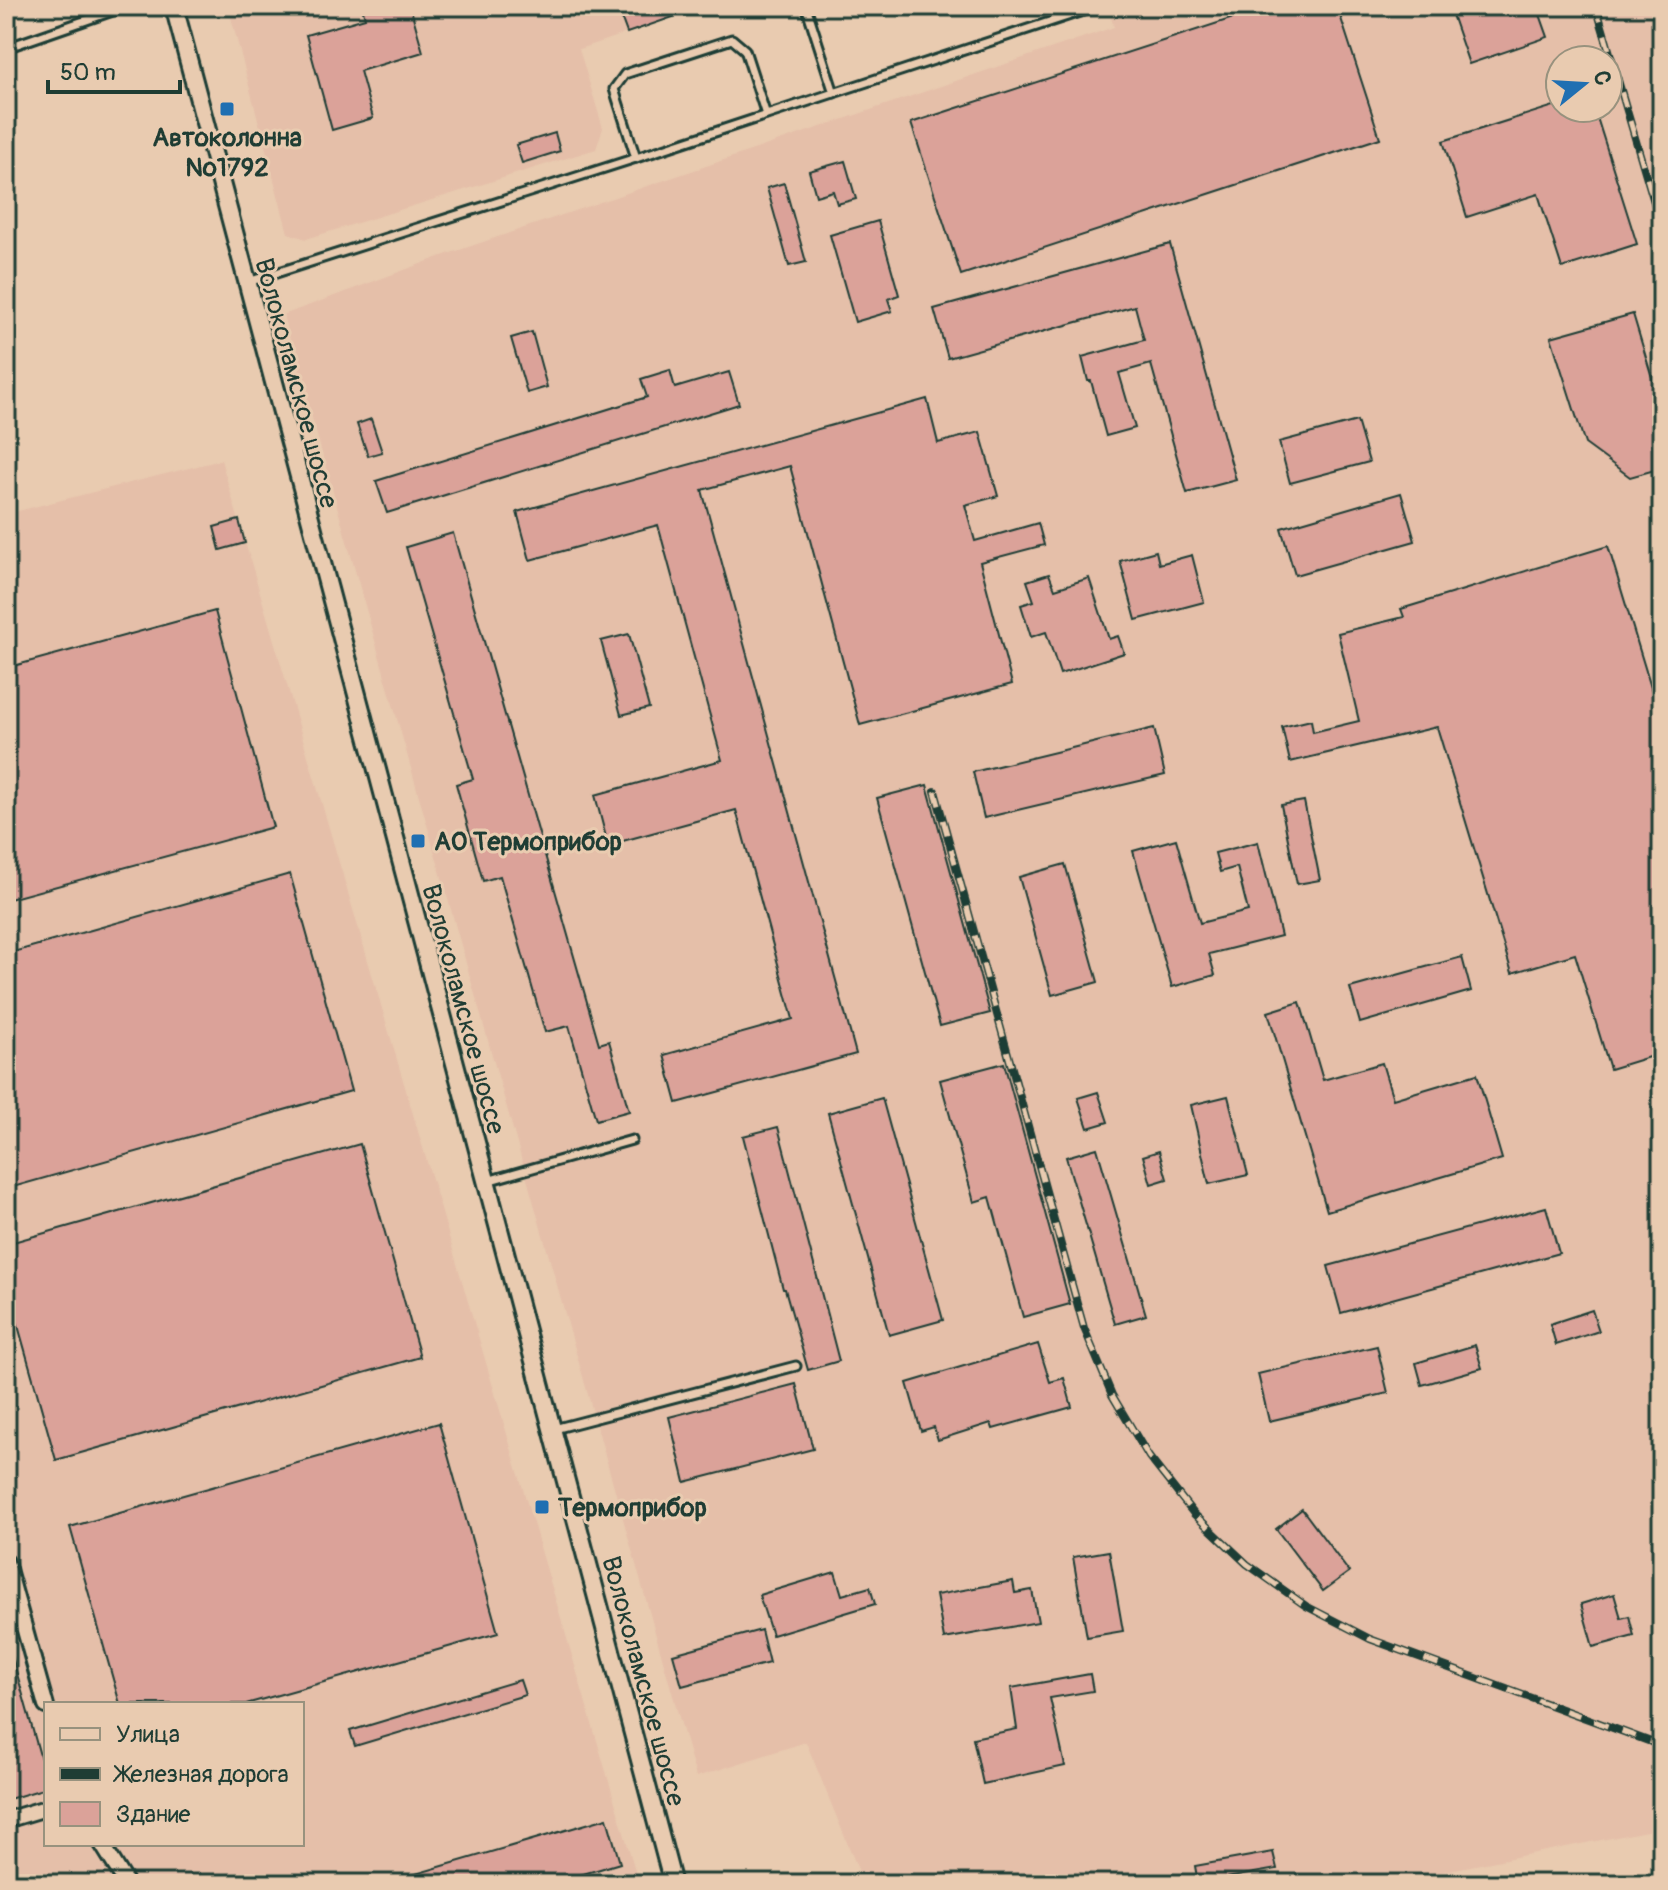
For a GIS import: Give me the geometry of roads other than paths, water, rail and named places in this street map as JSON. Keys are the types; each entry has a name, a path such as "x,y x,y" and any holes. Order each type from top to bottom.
{"street":[{"name":"Волоколамское шоссе","path":"174,6 673,1884"},
{"path":"6,1562 45,1702"},
{"path":"6,1820 44,1809"},
{"path":"103,1846 127,1884"}],"lane":[{"path":"6,48 127,6"},
{"path":"806,6 834,93"},
{"path":"246,282 1098,6"},
{"path":"636,158 614,89 625,74 732,39 745,50 766,115"},
{"path":"485,1182 632,1140"},
{"path":"552,1430 796,1366"}],"railway":[{"path":"1596,6 1662,229"},
{"path":"935,791 1084,1328 1112,1395 1149,1457 1194,1514 1247,1564 1306,1606 1370,1639 1662,1746"}],"place":[{"name":"Автоколонна №1792","path":"227,109"},
{"name":"АО Термоприбор","path":"418,841"},
{"name":"Термоприбор","path":"542,1507"}]}
